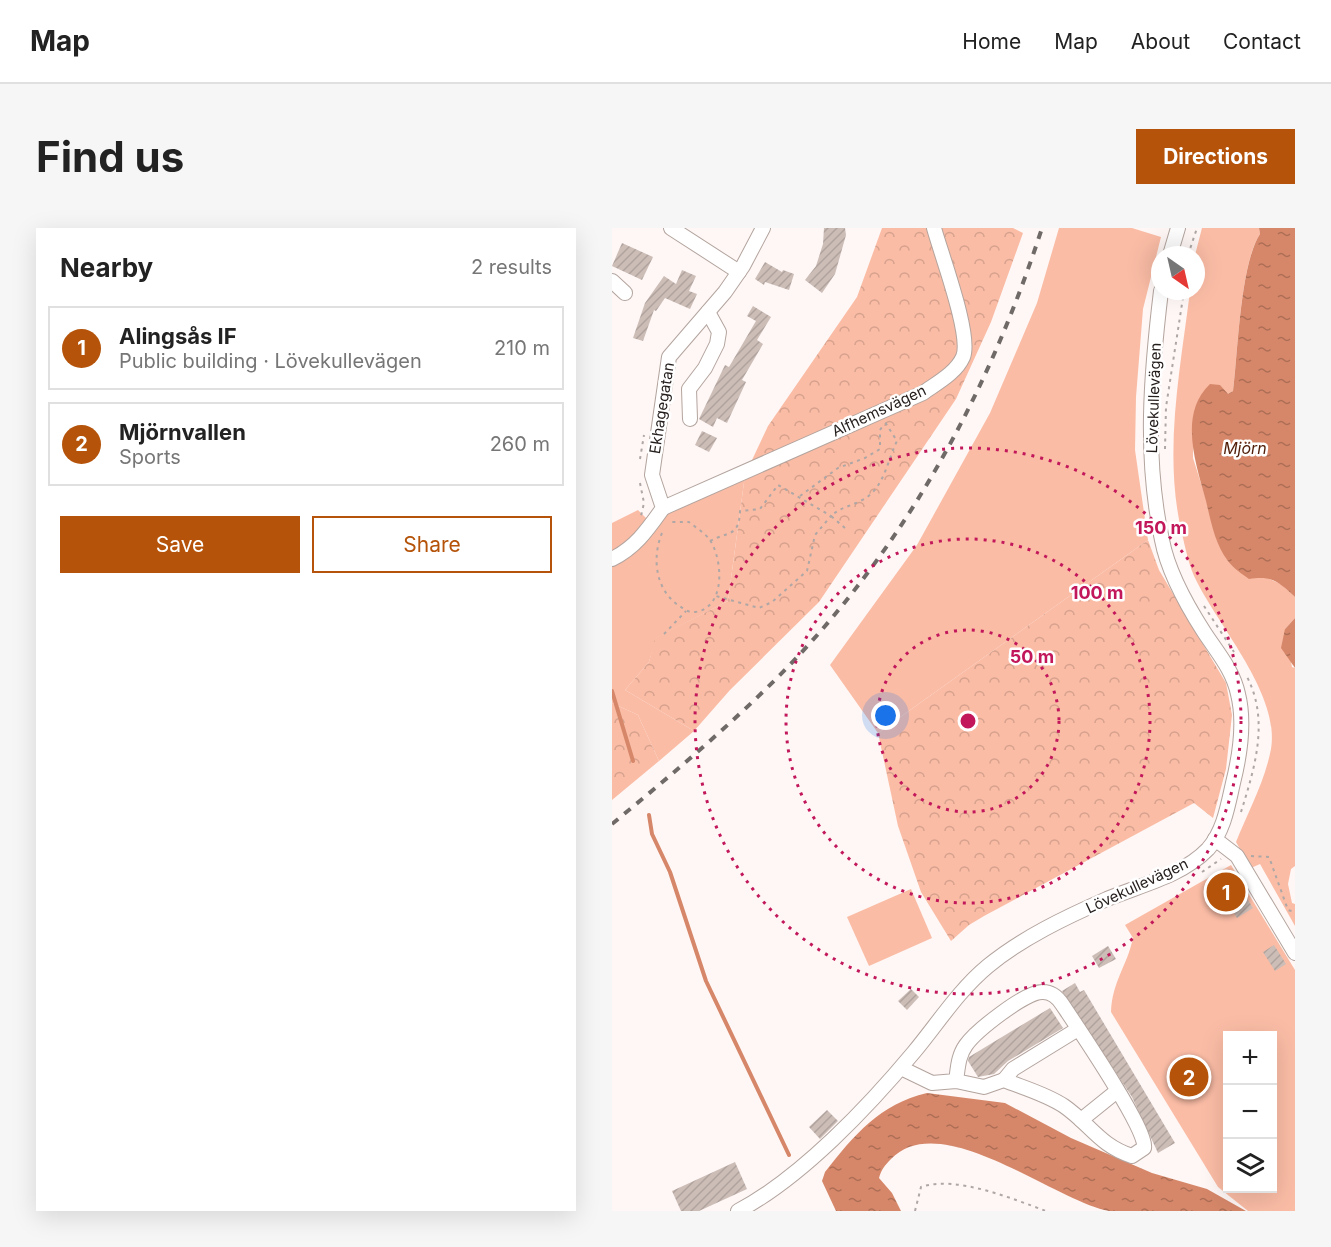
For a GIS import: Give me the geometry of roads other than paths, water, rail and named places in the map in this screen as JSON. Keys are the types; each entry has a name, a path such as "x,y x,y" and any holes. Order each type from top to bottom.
{"street":[{"path":"671,228 739,272"},
{"name":"Ekhagegatan","path":"663,508 652,475 669,357 739,272 763,228"},
{"name":"Alfhemsvägen","path":"663,508 923,393 958,366 964,355 966,341 963,322 934,228"},
{"path":"1173,246 1178,228"},
{"path":"612,281 625,293"},
{"name":"Lövekullevägen","path":"742,1210 779,1187 798,1171 901,1068 965,988 999,957 1044,930 1105,900 1171,874 1206,851 1215,839 1232,787 1242,724 1238,694 1230,670 1203,631 1176,581 1162,541 1150,450 1150,405 1160,300"},
{"path":"690,418 690,389 705,368 718,338 718,332 708,312"},
{"path":"612,559 627,551 642,537 663,508"},
{"path":"1215,839 1237,856 1295,953"},
{"path":"956,1081 959,1057 976,1035 1026,997 1043,992 1057,998 1117,1091 1146,1143 1141,1152 1132,1156 1106,1144 1081,1120 1052,1099 1004,1080"},
{"path":"901,1068 932,1083 956,1081 984,1087 1004,1080 1013,1069 1078,1029"},
{"path":"1081,1120 1117,1091"}],"water":[{"name":"Mjörn","path":"1259,228 1295,228 1295,597 1275,581 1264,578 1249,579 1232,566 1224,554 1212,525 1192,440 1194,410 1200,396 1210,384 1220,385 1228,394 1233,391 1244,287 1253,248 1260,234"},
{"path":"1295,618 1295,668 1281,648 1285,629"},
{"path":"927,1093 1005,1103 1071,1138 1152,1173 1207,1189 1246,1211 1109,1211 1086,1204 998,1162 967,1150 938,1144 912,1146 891,1159 882,1170 879,1178 892,1193 901,1211 836,1211 822,1181 825,1172 869,1123 895,1105"}],"waterway":[{"path":"612,691 633,761"},
{"path":"649,815 652,834 670,872 706,981 789,1155"}],"railway":[{"path":"612,824 697,752 778,677 823,628 864,577 902,524 937,468 968,410 996,351 1042,228"}],"place":[{"name":"Alingsås IF","path":"1226,892"},
{"name":"Mjörnvallen","path":"1189,1077"}]}
